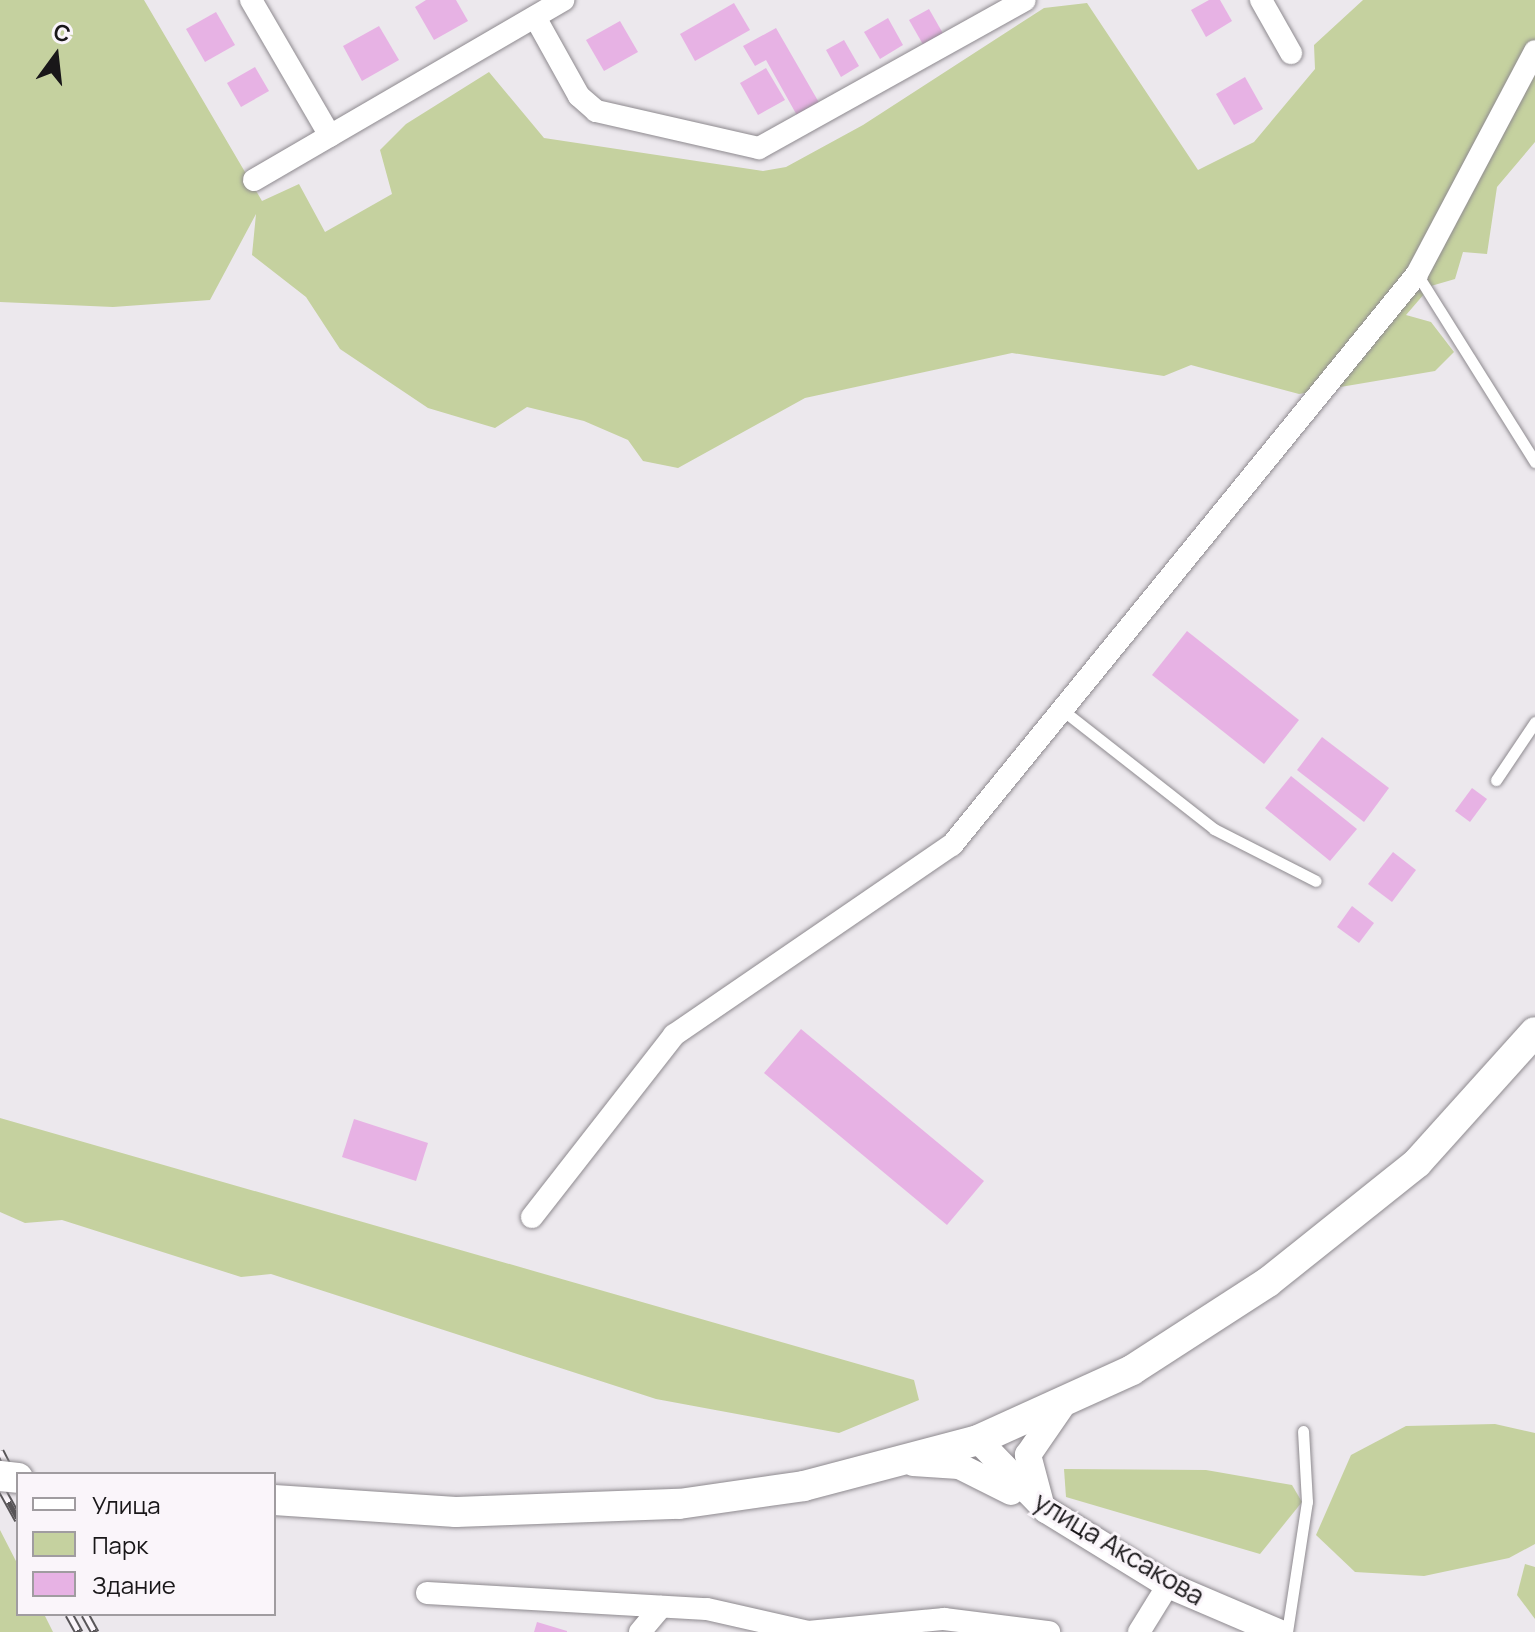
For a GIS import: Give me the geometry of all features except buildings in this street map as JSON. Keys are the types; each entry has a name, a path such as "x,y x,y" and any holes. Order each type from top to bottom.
{"main road":[{"path":"276,1500 573,1511 804,1486 978,1440 1063,1404 1132,1370 1268,1282 1417,1163 1535,1032"}],"street":[{"path":"251,0 330,136"},
{"path":"254,180 563,0"},
{"path":"535,17 579,96 596,111 759,148 1025,0"},
{"path":"1261,0 1291,53"},
{"path":"532,1217 674,1035 952,845 1065,712 1417,274 1535,51"},
{"path":"1046,1510 1027,1473 1028,1455 1063,1404"},
{"name":"улица Аксакова","path":"978,1440 1046,1510 1168,1585 1278,1632"},
{"path":"891,1465 959,1466 1046,1510"},
{"path":"1139,1632 1168,1585"},
{"path":"427,1593 707,1609 797,1631 944,1619 1049,1632"},
{"path":"640,1632 661,1607"}],"lane":[{"path":"1417,274 1535,462"},
{"path":"1065,712 1214,829 1316,881"},
{"path":"1496,780 1535,722"},
{"path":"1287,1632 1307,1502 1303,1431"}],"green space":[{"path":"0,0 144,0 262,201 299,184 325,232 392,194 380,150 406,124 489,72 544,138 763,171 786,167 863,125 1044,8 1087,3 1198,170 1254,142 1315,69 1314,45 1363,0 1535,0 1535,142 1497,187 1487,254 1463,252 1455,279 1431,286 1406,315 1431,322 1454,352 1435,371 1299,394 1191,365 1164,376 1012,353 805,398 678,468 643,461 628,440 584,421 527,407 495,428 428,408 340,349 306,297 252,255 256,214 210,300 113,307 0,302"},
{"path":"0,1118 914,1380 919,1400 839,1433 656,1399 271,1274 241,1277 62,1220 25,1223 0,1212"},
{"path":"1495,1424 1535,1433 1535,1544 1509,1558 1424,1576 1355,1572 1316,1535 1351,1455 1406,1426"},
{"path":"1064,1469 1206,1470 1292,1485 1302,1502 1260,1554 1066,1497"},
{"path":"0,1530 16,1561 16,1616 45,1616 53,1632 0,1632"},
{"path":"1525,1564 1535,1567 1535,1619 1517,1595"}],"railway":[{"path":"0,1451 16,1482"},
{"path":"0,1486 16,1515"},
{"path":"70,1616 79,1632"},
{"path":"86,1616 95,1632"}]}
